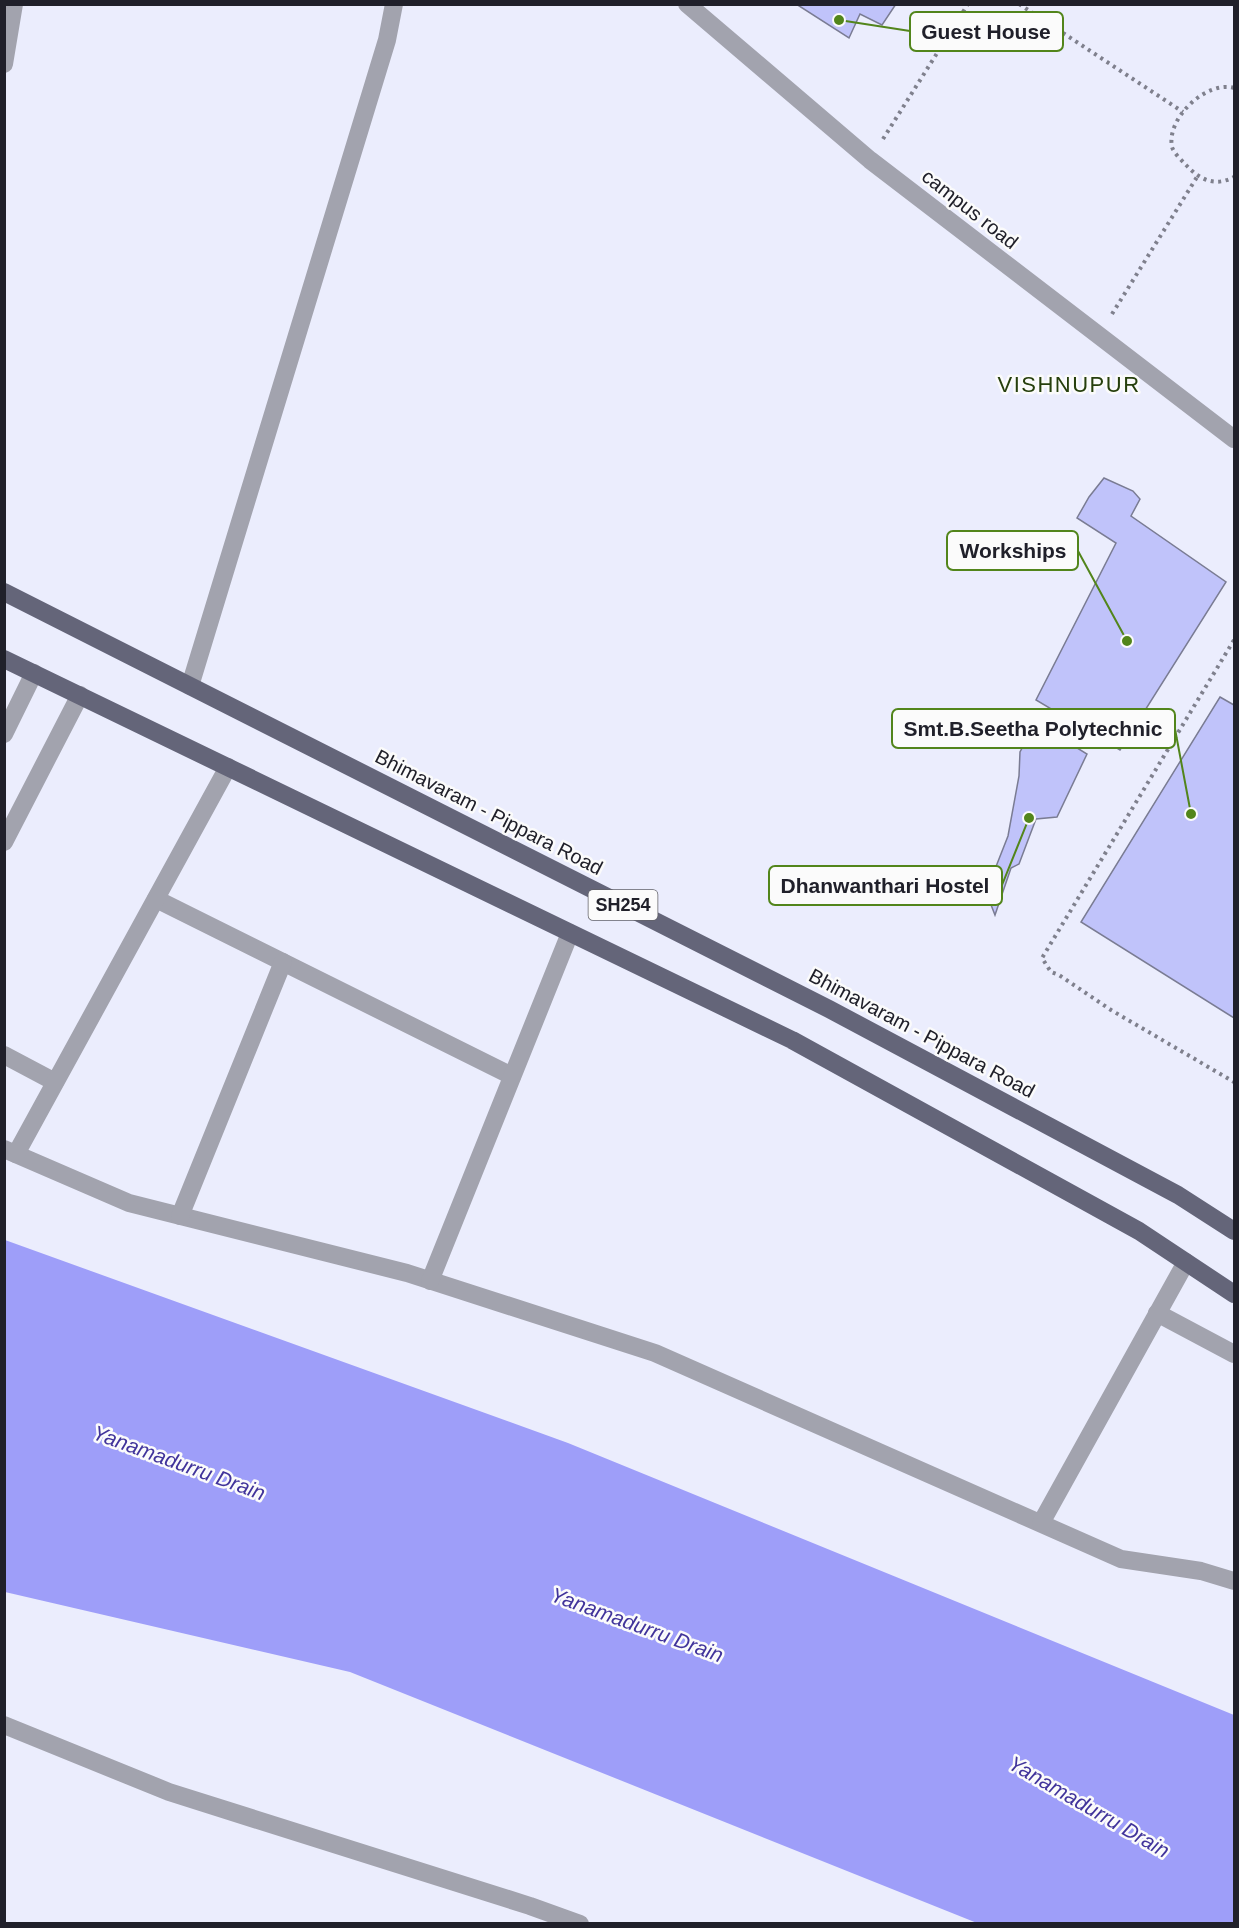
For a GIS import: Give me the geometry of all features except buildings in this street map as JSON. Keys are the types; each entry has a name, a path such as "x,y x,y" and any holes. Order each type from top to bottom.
{"main road":[{"name":"Bhimavaram - Pippara Road","path":"4,592 829,1009 1178,1195 1234,1231"},
{"name":"SH254","path":"4,659 792,1040 1139,1231 1234,1294"}],"street":[{"path":"4,64 14,4"},
{"path":"190,686 387,40 394,4"},
{"name":"campus road","path":"687,4 870,160 1234,439"},
{"path":"4,734 34,673"},
{"path":"4,843 80,695"},
{"path":"228,767 55,1082 10,1151 129,1203 407,1273 655,1353 1121,1559 1201,1570 1234,1581"},
{"path":"156,899 512,1076"},
{"path":"430,1281 570,933"},
{"path":"180,1216 283,962"},
{"path":"4,1055 55,1082"},
{"path":"1041,1523 1186,1262"},
{"path":"1157,1313 1234,1354"},
{"path":"4,1725 169,1792 580,1923"}],"path":[{"path":"870,160 968,4"},
{"path":"1019,4 1183,112"},
{"path":"1234,88 1226,86 1192,101 1183,112 1172,135 1172,148 1197,177 1218,183 1234,177"},
{"path":"1098,336 1197,177"},
{"path":"1234,640 1042,958 1051,972 1234,1082"}],"water":[{"name":"Yanamadurru Drain","path":"5,1240 568,1443 1234,1715 1234,1923 977,1923 350,1672 5,1592"}],"place":[{"name":"Guest House","path":"839,20"},
{"name":"Workships","path":"1127,641"},
{"name":"Smt.B.Seetha Polytechnic","path":"1191,814"},
{"name":"Dhanwanthari Hostel","path":"1029,818"}],"district":[{"name":"VISHNUPUR","path":"1069,384"}]}
